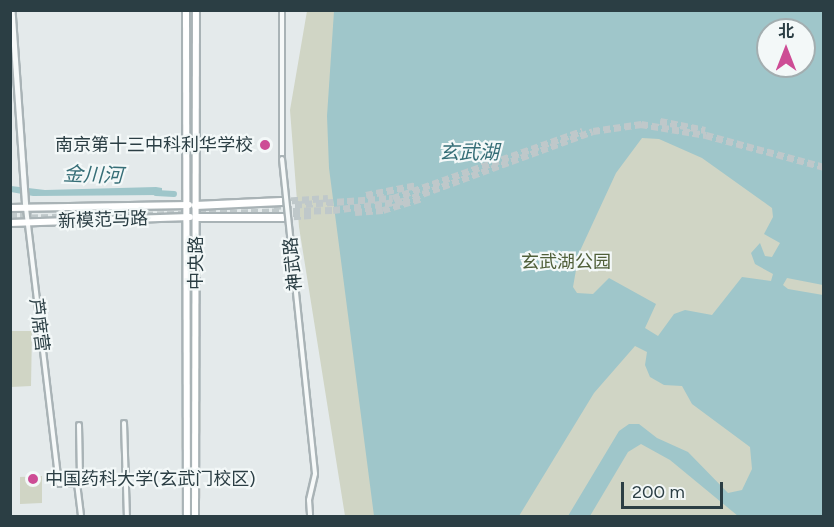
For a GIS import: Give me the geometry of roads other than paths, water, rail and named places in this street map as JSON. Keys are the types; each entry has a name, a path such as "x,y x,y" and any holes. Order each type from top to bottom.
{"highway":[{"path":"195,205 281,201"},
{"path":"212,204 213,218"},
{"path":"196,217 283,217"}],"main road":[{"name":"中央路","path":"186,10 187,516"},
{"name":"中央路","path":"195,516 196,10"},
{"name":"新模范马路","path":"10,208 195,205"},
{"path":"162,206 167,209 166,218"},
{"name":"新模范马路","path":"10,223 196,217"}],"street":[{"path":"12,10 26,208"},
{"name":"神武路","path":"282,10 282,159 315,474 309,500 310,516"},
{"name":"芦席营","path":"26,208 54,427 59,484 77,483 81,516"},
{"path":"124,423 127,516"},
{"path":"80,426 80,478"}],"water":[{"name":"玄武湖","path":"334,11 823,11 823,285 787,278 783,285 788,289 823,295 823,516 738,516 670,460 641,444 628,452 590,516 568,516 619,431 629,424 639,424 657,438 688,452 728,493 742,490 752,469 750,447 692,404 682,386 664,385 650,377 645,365 647,352 635,346 594,393 519,516 374,516 329,168 327,116","holes":["642,138 659,139 702,158 772,208 773,217 764,234 780,243 772,257 765,256 760,243 751,253 755,264 773,274 771,281 742,277 712,315 685,310 674,314 658,336 645,328 656,304 609,278 593,294 577,293 573,287 579,253 616,173"]},
{"path":"11,186 45,190 156,187 162,188 162,195 33,196 11,192"}],"waterway":[{"name":"金川河","path":"156,193 174,194"}],"tunnel":[{"path":"660,121 705,130"},
{"path":"10,218 333,210 403,201 593,131 641,124 706,135 824,167"},
{"path":"274,206 393,198 582,131"},
{"path":"366,195 417,185"},
{"path":"281,201 328,198"},
{"path":"355,212 383,210 420,199"},
{"path":"10,213 32,213"},
{"path":"283,217 314,215"}],"place":[{"name":"南京第十三中科利华学校","path":"265,145"},
{"name":"中国药科大学(玄武门校区)","path":"33,479"}],"park label":[{"name":"玄武湖公园","path":"566,262"}]}
